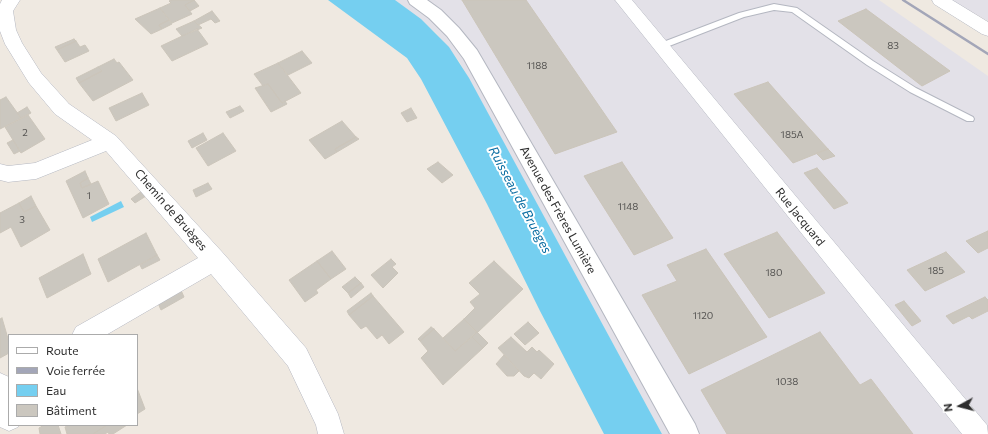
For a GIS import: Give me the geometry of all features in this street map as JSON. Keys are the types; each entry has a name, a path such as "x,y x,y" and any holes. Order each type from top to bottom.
{"street":[{"name":"Avenue des Frères Lumière","path":"416,0 436,14 453,32 471,55 685,434"},
{"name":"Rue Jacquard","path":"623,0 978,434"},
{"path":"940,0 988,30"},
{"name":"Chemin de Bruèges","path":"9,6 8,30 14,44 35,78 62,109 109,141 215,260 297,357 329,422 331,434"},
{"path":"0,172 8,174 36,171 109,141"},
{"path":"86,334 215,260"},
{"path":"0,384 8,414"}],"lane":[{"path":"661,46 742,14 774,7 794,10 870,63 913,90 970,119"}],"shaded area":[{"path":"395,0 879,0 988,76 988,434 662,434 459,61 436,33"},
{"path":"951,0 988,0 988,21"}],"water":[{"name":"Ruisseau de Bruèges","path":"328,0 395,0 421,19 449,47 469,78 662,434 604,434 540,311 487,204 421,79 407,58"},
{"path":"121,201 124,207 92,222 90,217"}],"building":[{"path":"194,0 185,5 192,14 172,23 160,8 171,3 169,1"},
{"path":"194,0 199,6 190,11 185,5"},
{"path":"462,0 526,0 617,132 555,154"},
{"path":"160,8 169,20 159,25 162,29 151,34 135,19"},
{"path":"866,9 950,71 922,86 838,21"},
{"path":"212,11 220,21 215,23 211,19 198,25 194,21"},
{"path":"169,20 172,24 162,29 159,25"},
{"path":"194,21 202,28 182,36 176,29"},
{"path":"197,29 208,44 172,61 161,46"},
{"path":"74,39 76,41 57,50 55,47"},
{"path":"76,41 80,47 85,45 89,51 65,62 57,50"},
{"path":"302,51 312,63 288,75 278,63"},
{"path":"114,59 117,63 119,62 133,80 93,101 79,83 102,71 98,67"},
{"path":"278,63 301,93 282,103 268,84 263,86 254,74"},
{"path":"98,67 102,71 79,83 76,78"},
{"path":"768,82 828,149 793,163 734,94"},
{"path":"268,84 282,103 285,101 287,104 271,112 255,88"},
{"path":"142,93 149,105 116,121 109,108"},
{"path":"6,97 21,118 0,129 0,100"},
{"path":"240,106 244,111 230,118 226,112"},
{"path":"27,107 31,113 21,118 17,113"},
{"path":"411,108 417,118 407,122 401,113"},
{"path":"28,115 45,139 21,153 5,127"},
{"path":"342,121 356,137 335,149 337,152 325,159 309,140"},
{"path":"203,133 207,140 192,148 188,141"},
{"path":"223,133 236,151 208,166 196,148"},
{"path":"356,137 359,139 337,152 335,149"},
{"path":"13,140 20,151 14,154 7,143"},
{"path":"828,149 835,156 823,160 816,153"},
{"path":"438,162 453,175 442,183 427,169"},
{"path":"622,162 673,238 634,255 584,176"},
{"path":"817,168 848,203 834,209 804,173"},
{"path":"85,171 88,178 80,183 82,188 98,181 109,204 83,218 66,181"},
{"path":"88,178 91,184 82,188 80,183"},
{"path":"208,183 212,189 196,197 193,190"},
{"path":"142,191 146,196 135,203 131,199"},
{"path":"31,196 36,206 24,212 19,203"},
{"path":"19,203 24,212 36,206 50,230 21,247 11,227 0,233 0,213"},
{"path":"988,231 988,248 978,253 966,241"},
{"path":"777,232 825,293 769,318 724,254"},
{"path":"146,233 157,255 108,282 98,259"},
{"path":"706,249 767,337 689,374 642,295 677,281 667,265"},
{"path":"332,251 346,269 331,279 317,261"},
{"path":"946,252 965,272 925,291 907,270"},
{"path":"83,254 91,274 47,298 39,278"},
{"path":"157,255 160,260 142,269 140,265"},
{"path":"391,259 396,264 392,267 398,273 383,288 371,275"},
{"path":"317,261 331,279 316,290 318,293 305,302 289,280"},
{"path":"494,261 523,289 477,333 464,319 475,308 470,302 480,294 469,283"},
{"path":"355,277 361,283 348,293 342,287"},
{"path":"361,283 364,287 351,298 348,293"},
{"path":"180,288 184,297 161,310 157,301"},
{"path":"371,293 373,296 349,315 347,311"},
{"path":"373,296 404,332 389,344 382,335 377,339 366,326 361,329 349,315"},
{"path":"985,297 988,300 988,311 972,319 969,316 953,324 946,316"},
{"path":"904,301 921,321 912,326 895,305"},
{"path":"2,318 8,339 8,354 0,358 0,319"},
{"path":"464,319 477,332 455,351 443,338"},
{"path":"528,322 539,333 525,345 514,334"},
{"path":"431,327 434,329 420,341 418,339"},
{"path":"434,329 455,351 472,337 483,348 443,385 421,358 428,351 420,341"},
{"path":"477,332 488,343 483,348 472,337"},
{"path":"820,332 860,385 871,379 913,434 727,434 701,390"},
{"path":"511,337 527,352 532,347 537,352 539,350 554,364 541,379 534,373 529,378 524,376 498,348"},
{"path":"504,355 519,371 514,376 507,376 496,364"},
{"path":"138,391 145,409 138,413"},
{"path":"42,426 58,426 61,434 40,434 39,428"},
{"path":"105,426 93,434 67,434 65,427"},
{"path":"105,426 125,426 113,434 109,434 108,432 105,434 93,434"}],"railway":[{"path":"903,0 988,54"}]}
